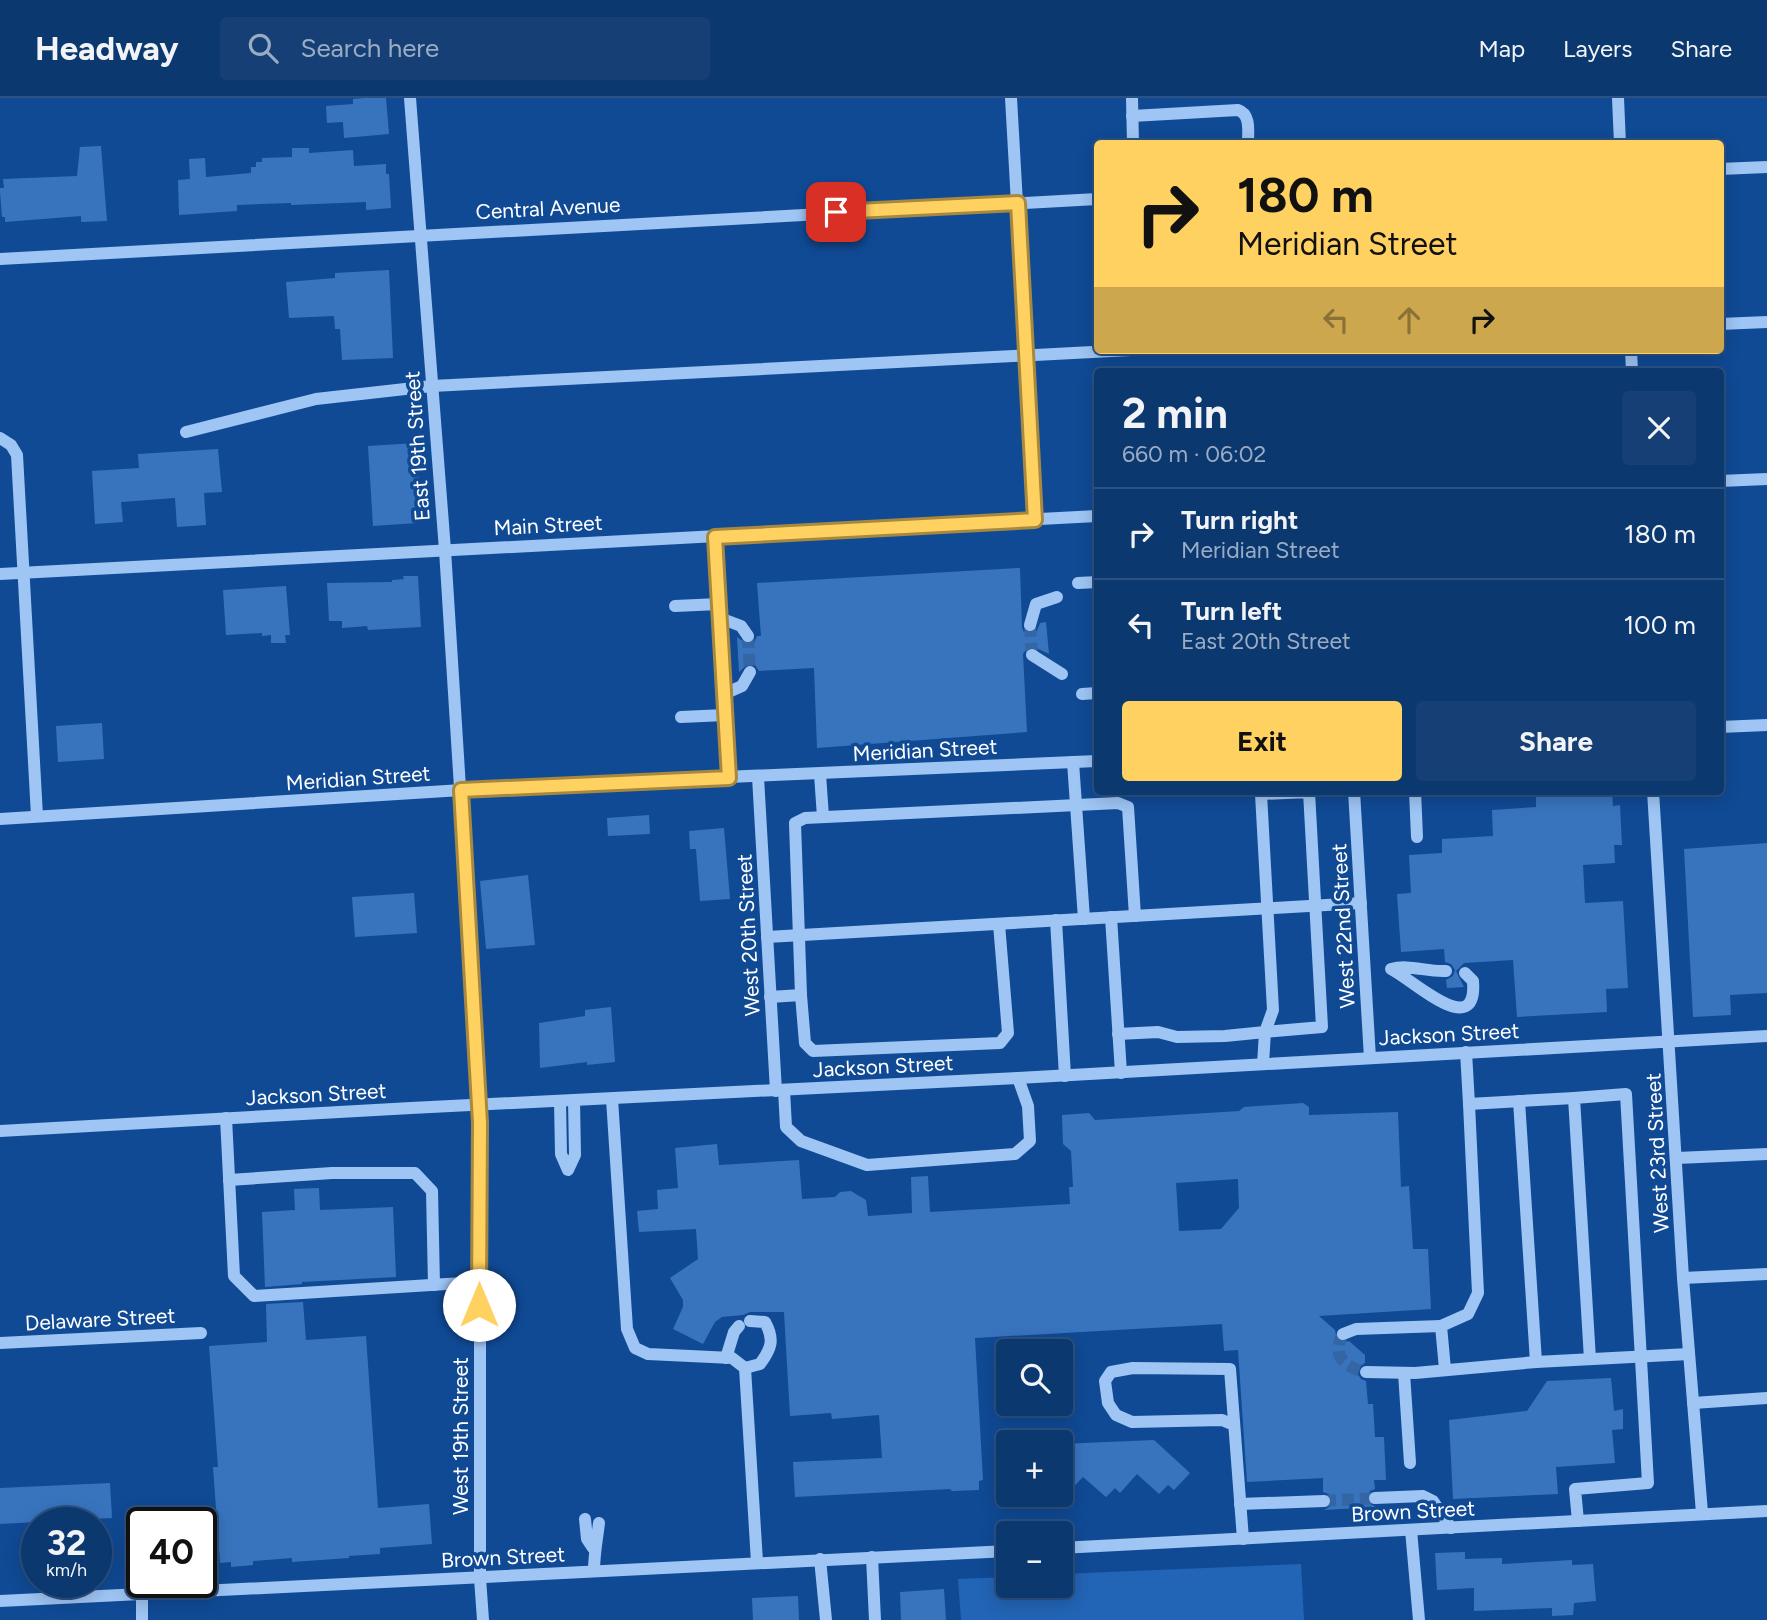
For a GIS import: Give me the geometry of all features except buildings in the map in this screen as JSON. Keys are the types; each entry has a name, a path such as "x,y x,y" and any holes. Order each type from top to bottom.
{"street":[{"name":"East 19th Street","path":"410,98 461,790"},
{"path":"1012,98 1035,520"},
{"path":"1132,98 1133,140"},
{"path":"1618,98 1620,140"},
{"path":"1132,116 1243,111 1246,116 1248,140"},
{"path":"1724,169 1767,167"},
{"name":"Central Avenue","path":"0,259 1094,199"},
{"path":"1724,324 1767,322"},
{"path":"186,432 316,400 432,386 1094,352"},
{"path":"6,441 17,455 37,816"},
{"path":"1724,481 1767,479"},
{"name":"Main Street","path":"0,574 1094,516"},
{"path":"715,537 729,778"},
{"path":"1078,583 1094,582"},
{"path":"1030,625 1036,604 1058,597"},
{"path":"675,606 720,611 741,626 748,636"},
{"path":"1032,655 1062,674"},
{"path":"724,695 741,686 750,672"},
{"path":"1083,694 1094,693"},
{"path":"681,717 725,715"},
{"path":"1724,727 1767,725"},
{"name":"Meridian Street","path":"0,818 461,790 1094,761"},
{"path":"1073,762 1084,919"},
{"path":"820,774 823,817"},
{"name":"West 20th Street","path":"758,777 770,998 786,1127 802,1141 867,1165 1015,1154 1030,1141 1028,1106 1018,1079"},
{"name":"West 19th Street","path":"461,790 480,1105 480,1578 484,1620"},
{"path":"1261,795 1273,1010 1265,1032 1263,1064"},
{"path":"1118,1034 1158,1032 1177,1037 1225,1036 1322,1027 1310,795"},
{"name":"West 22nd Street","path":"1354,795 1370,1058"},
{"path":"1415,795 1417,837"},
{"name":"West 23rd Street","path":"1653,795 1683,1278 1702,1513"},
{"path":"999,924 1008,1033 1000,1043 813,1051 805,1043 801,995 795,823 805,818 1118,803 1128,807 1135,916"},
{"path":"767,937 1361,903"},
{"path":"1111,917 1121,1073"},
{"path":"1056,920 1065,1076"},
{"path":"1365,971 1405,965 1429,972 1446,971"},
{"path":"1391,969 1403,974 1449,1007 1459,1008 1470,1003 1474,994 1473,981 1465,972"},
{"path":"770,998 801,995"},
{"name":"Jackson Street","path":"0,1131 1018,1079 1767,1036"},
{"path":"1343,1334 1356,1329 1441,1326 1468,1314 1478,1293 1466,1052"},
{"path":"1469,1104 1626,1094 1643,1356 1648,1483 1575,1489 1578,1521"},
{"path":"1574,1098 1590,1359"},
{"path":"612,1099 627,1329 635,1348 648,1354 732,1358 745,1368 757,1562"},
{"path":"1520,1101 1536,1362"},
{"path":"226,1118 234,1276 254,1296 479,1282"},
{"path":"1676,1158 1767,1154"},
{"path":"229,1180 332,1173 415,1173 432,1191 434,1285"},
{"path":"1683,1278 1767,1274"},
{"path":"726,1358 744,1324 765,1322 772,1335 771,1350 760,1364 745,1368"},
{"path":"1441,1326 1445,1369"},
{"name":"Delaware Street","path":"0,1343 201,1333"},
{"path":"1366,1372 1405,1373 1536,1362 1689,1354"},
{"path":"1234,1425 1222,1420 1132,1422 1116,1415 1108,1403 1105,1381 1111,1372 1133,1368 1230,1369 1243,1539"},
{"path":"1405,1373 1409,1463"},
{"path":"1693,1403 1767,1398"},
{"path":"1375,1498 1423,1496 1433,1502 1451,1528"},
{"path":"1240,1504 1324,1501"},
{"name":"Brown Street","path":"1073,1548 1767,1511"},
{"path":"585,1519 587,1539 593,1548"},
{"path":"594,1571 593,1548 598,1538 599,1523"},
{"path":"1411,1530 1419,1620"},
{"name":"Brown Street","path":"217,1590 996,1552"},
{"path":"872,1557 875,1620"},
{"path":"820,1559 826,1620"},
{"name":"Brown Street","path":"0,1601 126,1595"},
{"path":"142,1598 142,1620"}],"shaded area":[{"path":"1301,1564 1304,1620 961,1620 958,1579 996,1577 996,1598 1073,1598 1073,1574"}],"tunnel":[{"path":"1030,625 1032,655"},
{"path":"748,636 750,672"},
{"path":"1343,1334 1338,1349 1342,1360 1366,1372"},
{"path":"1324,1501 1375,1498"}],"route":[{"path":"479,1305 480,1123 461,790 729,778 715,537 1035,520 1018,203 836,212"}]}
